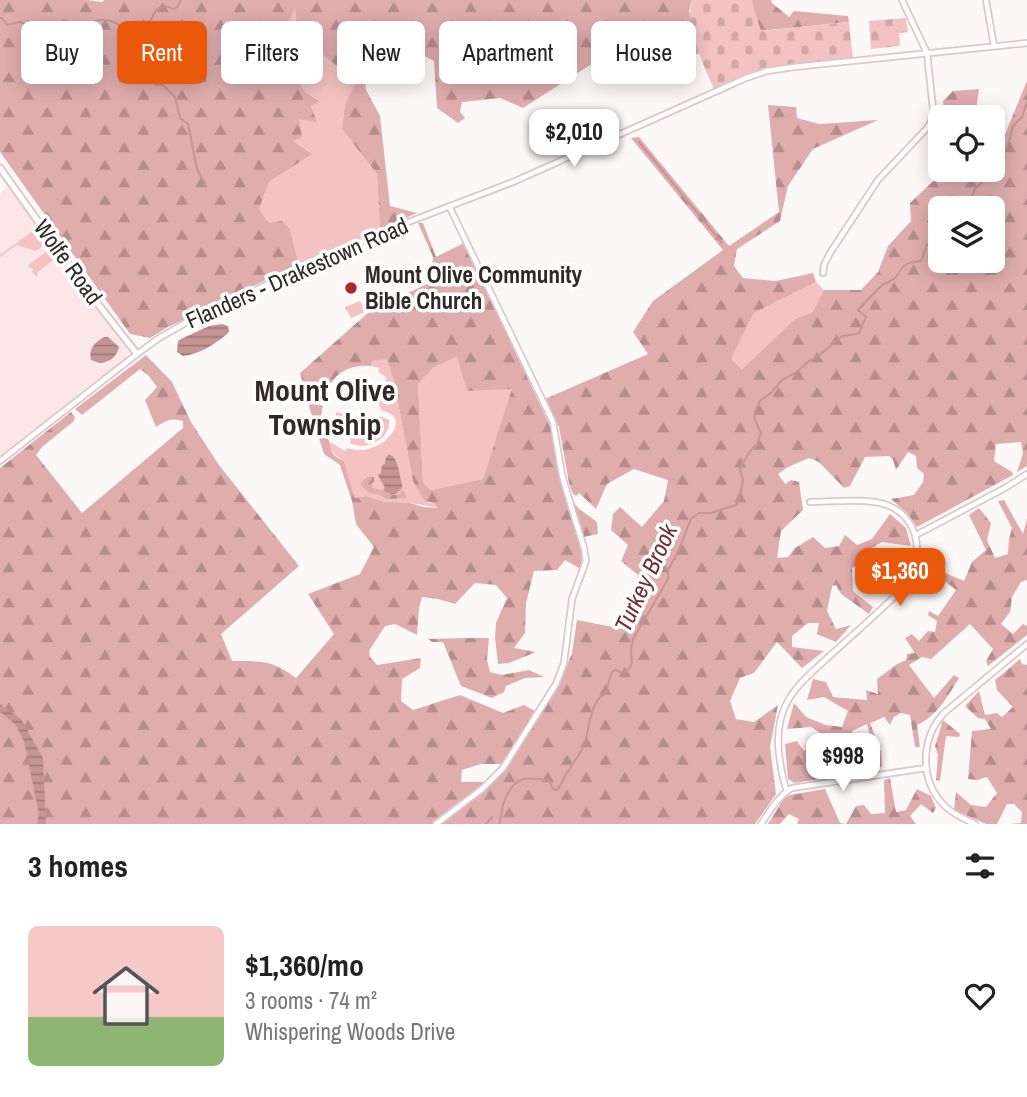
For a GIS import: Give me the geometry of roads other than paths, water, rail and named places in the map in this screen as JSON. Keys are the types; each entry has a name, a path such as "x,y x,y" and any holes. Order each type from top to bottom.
{"main road":[{"name":"Wolfe Road","path":"0,168 87,290 137,354"}],"street":[{"path":"823,273 830,253 878,180 930,124 933,109 927,53 902,0"},
{"path":"986,0 994,46"},
{"name":"Flanders - Drakestown Road","path":"0,461 137,354 189,321 368,239 513,182 756,74 793,67 1027,43"},
{"path":"436,824 482,789 503,768 556,684 564,663 572,599 586,561 562,475 555,427 450,208"},
{"path":"916,535 1027,474"},
{"path":"787,790 778,740 781,716 788,700 806,677 907,584 918,558 916,535 896,510 881,503 864,501 810,502"},
{"path":"975,824 953,813 941,801 931,784 926,768 929,737 940,717 1027,644"},
{"path":"761,824 787,790 926,768"}],"waterway":[{"path":"0,18 7,25 20,22 39,30 64,20 72,25 106,20 118,24 129,37 138,39 142,37 156,10 165,7 174,9 181,0"},
{"path":"155,84 163,85 175,97 180,118 188,124 197,169 205,184"},
{"name":"Turkey Brook","path":"972,196 975,189 996,169 1009,142 1013,126 1022,117 1027,102"},
{"path":"639,142 722,243"},
{"name":"Turkey Brook","path":"499,824 504,802 516,783 533,779 549,781 553,789 559,788 582,749 593,709 605,694 612,672 627,672 632,663 633,639 668,579 668,570 691,519 699,513 711,513 736,505 743,480 741,466 757,444 761,433 754,418 760,401 782,380 815,359 841,337 859,333 866,317 858,310 882,285 894,279 904,266 921,261 928,244"},
{"path":"486,824 492,817"}],"place":[{"name":"Mount Olive Community Bible Church","path":"351,288"}],"district":[{"name":"Mount Olive Township","path":"325,408"}]}
